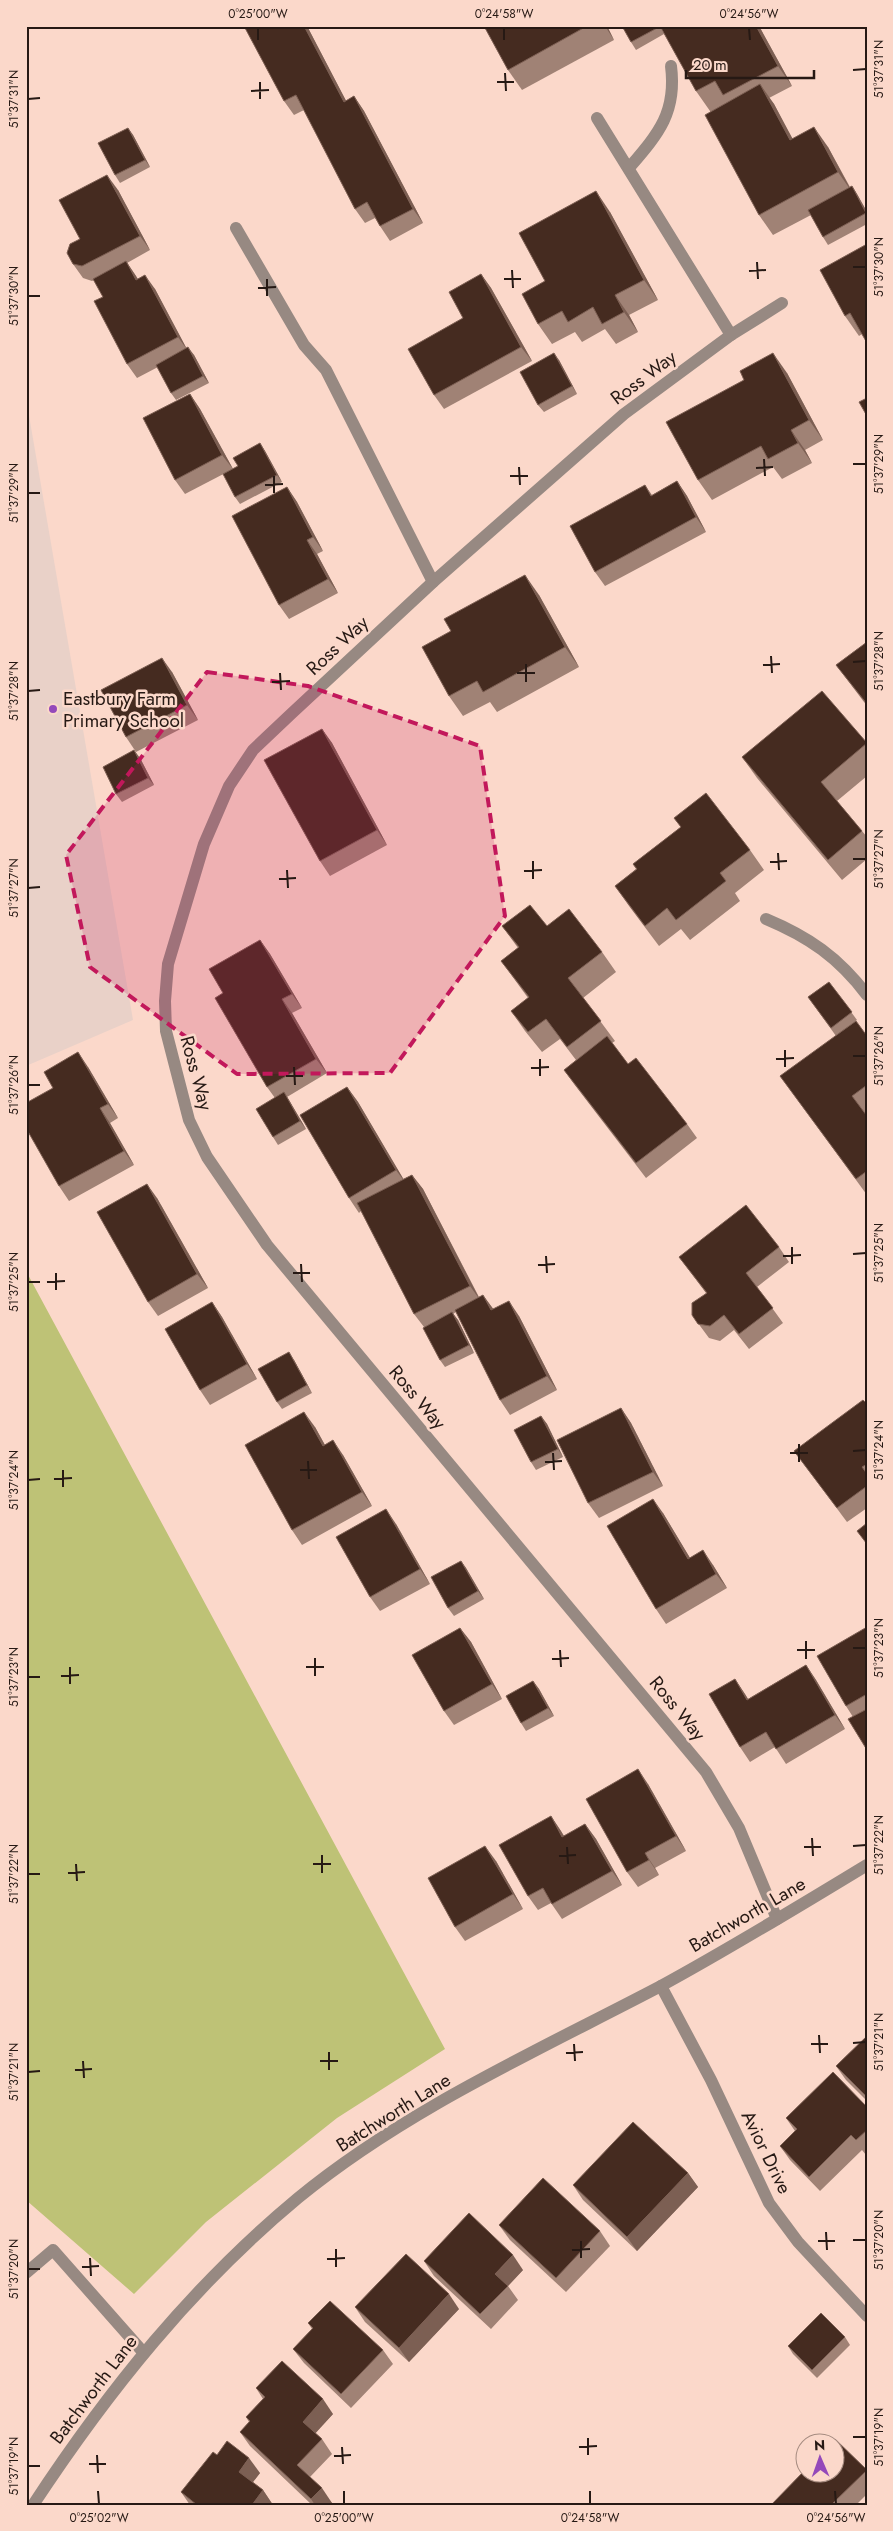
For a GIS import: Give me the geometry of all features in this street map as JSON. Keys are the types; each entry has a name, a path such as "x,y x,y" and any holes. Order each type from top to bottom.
{"street":[{"path":"629,168 656,136 670,107 674,84 671,66"},
{"path":"597,118 731,335"},
{"path":"236,228 304,344 326,370 433,582"},
{"name":"Ross Way","path":"778,1919 739,1828 706,1772 267,1245 207,1157 189,1120 166,1030 165,1002 168,964 204,844 229,786 252,750 433,582 624,414 731,335 782,303"},
{"path":"766,919 799,933 826,951 855,979 867,995"},
{"name":"Batchworth Lane","path":"33,2505 68,2451 143,2352 235,2256 292,2204 372,2145 469,2085 661,1986 867,1865"},
{"name":"Avior Drive","path":"661,1986 711,2080 769,2204 798,2242 867,2316"},
{"path":"26,2273 53,2250 143,2352"}],"highlighted area":[{"path":"207,672 308,686 480,746 505,916 390,1073 237,1074 90,967 66,855"}],"shaded area":[{"name":"Eastbury Farm Primary School","path":"26,398 133,1020 26,1066"}],"green space":[{"path":"26,1271 445,2049 337,2118 206,2222 134,2294 26,2200"}],"building":[{"path":"244,26 304,26 344,102 354,96 413,209 380,226 367,202 355,209 296,95 284,101"},
{"path":"484,26 587,26 508,70"},
{"path":"622,26 659,26 659,27 631,42"},
{"path":"660,26 756,26 778,66 723,95 715,81 696,91"},
{"path":"760,84 790,140 814,127 838,172 759,215 705,115"},
{"path":"128,128 145,160 115,175 98,143"},
{"path":"107,175 140,236 82,266 73,264 67,253 70,244 80,239 59,200"},
{"path":"852,186 866,213 823,237 808,210"},
{"path":"596,191 644,280 615,295 624,312 602,324 593,307 568,322 562,311 538,324 522,294 545,281 519,233"},
{"path":"867,244 867,343 850,313 845,316 820,270"},
{"path":"126,261 136,280 145,275 178,337 127,364 94,301 103,297 93,279"},
{"path":"481,274 521,347 434,395 408,349 463,318 449,292"},
{"path":"188,347 203,376 171,393 156,365"},
{"path":"554,353 572,386 538,405 520,372"},
{"path":"773,353 809,420 791,430 798,443 768,459 761,446 698,480 666,422 744,380 740,371"},
{"path":"190,394 222,455 175,480 143,418"},
{"path":"867,398 867,416 859,402"},
{"path":"260,443 277,475 235,497 223,474 238,466 233,458"},
{"path":"677,481 696,517 595,572 570,526 645,485 651,496"},
{"path":"287,487 313,537 307,540 328,579 279,605 232,516"},
{"path":"525,575 565,647 483,692 477,681 449,696 422,647 451,631 444,619"},
{"path":"867,642 867,704 836,665"},
{"path":"162,658 187,705 126,737 101,690"},
{"path":"822,691 867,743 821,782 862,831 828,860 742,757"},
{"path":"322,729 377,830 320,861 264,760"},
{"path":"134,750 148,778 116,794 103,767"},
{"path":"706,793 750,850 720,873 726,881 676,920 667,908 645,926 615,886 637,869 633,864 681,827 674,818"},
{"path":"530,905 547,926 569,909 602,952 568,978 601,1021 567,1047 546,1019 528,1032 511,1011 529,997 501,961 519,947 502,926"},
{"path":"260,940 292,994 282,999 316,1059 267,1087 215,998 223,993 209,969"},
{"path":"829,982 852,1012 831,1028 808,997"},
{"path":"856,1021 867,1036 867,1085 852,1096 867,1116 867,1171 856,1179 780,1076"},
{"path":"607,1036 628,1064 636,1058 687,1124 636,1163 564,1070"},
{"path":"78,1052 108,1104 100,1108 124,1151 59,1186 26,1128 26,1103 53,1088 44,1072"},
{"path":"347,1087 396,1170 349,1198 300,1115"},
{"path":"284,1092 300,1121 273,1137 256,1109"},
{"path":"412,1175 470,1286 414,1314 357,1203"},
{"path":"147,1184 197,1274 148,1302 97,1212"},
{"path":"746,1205 779,1247 746,1273 773,1308 739,1334 724,1315 710,1326 698,1324 692,1315 692,1303 707,1293 679,1257"},
{"path":"483,1295 491,1310 509,1301 547,1376 500,1400 455,1310"},
{"path":"212,1302 247,1364 200,1390 165,1329"},
{"path":"452,1312 469,1345 440,1360 423,1328"},
{"path":"289,1352 307,1385 277,1402 258,1369"},
{"path":"863,1400 867,1404 867,1464 862,1467 867,1474 867,1486 837,1508 794,1451"},
{"path":"621,1408 653,1472 588,1503 557,1440"},
{"path":"304,1412 323,1446 333,1440 362,1492 292,1530 245,1445"},
{"path":"541,1416 558,1449 531,1462 514,1430"},
{"path":"653,1499 688,1559 703,1550 716,1574 656,1609 607,1526"},
{"path":"386,1509 420,1569 370,1597 336,1537"},
{"path":"867,1523 867,1544 857,1531"},
{"path":"461,1561 478,1591 448,1608 431,1577"},
{"path":"867,1627 867,1694 846,1706 817,1656"},
{"path":"460,1628 492,1684 444,1711 412,1655"},
{"path":"806,1665 835,1715 776,1749 766,1732 740,1747 709,1694 735,1679 747,1700"},
{"path":"533,1681 548,1708 521,1723 506,1696"},
{"path":"867,1709 867,1750 848,1719"},
{"path":"638,1769 676,1836 645,1853 649,1860 627,1872 586,1799"},
{"path":"551,1816 562,1837 585,1824 612,1871 552,1904 543,1888 528,1896 499,1845"},
{"path":"485,1846 513,1894 455,1927 428,1878"},
{"path":"867,2036 867,2097 836,2066"},
{"path":"833,2072 867,2107 867,2130 856,2140 851,2135 809,2177 780,2146 797,2129 786,2118"},
{"path":"633,2122 688,2173 627,2237 573,2185"},
{"path":"543,2178 600,2231 556,2278 499,2225"},
{"path":"469,2213 513,2255 495,2274 508,2286 480,2314 424,2261"},
{"path":"406,2254 449,2294 399,2348 355,2307"},
{"path":"330,2301 383,2350 341,2394 293,2349 313,2328 308,2323"},
{"path":"821,2313 845,2337 812,2370 788,2346"},
{"path":"282,2361 323,2399 303,2422 322,2439 297,2465 322,2488 311,2499 240,2432 250,2421 246,2417 265,2397 256,2388"},
{"path":"227,2441 249,2458 239,2472 263,2490 252,2505 197,2505 181,2492 213,2452 217,2455"},
{"path":"846,2450 867,2470 833,2503 835,2505 771,2505 796,2479 796,2484 846,2484"}],"place":[{"name":"Eastbury Farm Primary School","path":"53,709"}]}
